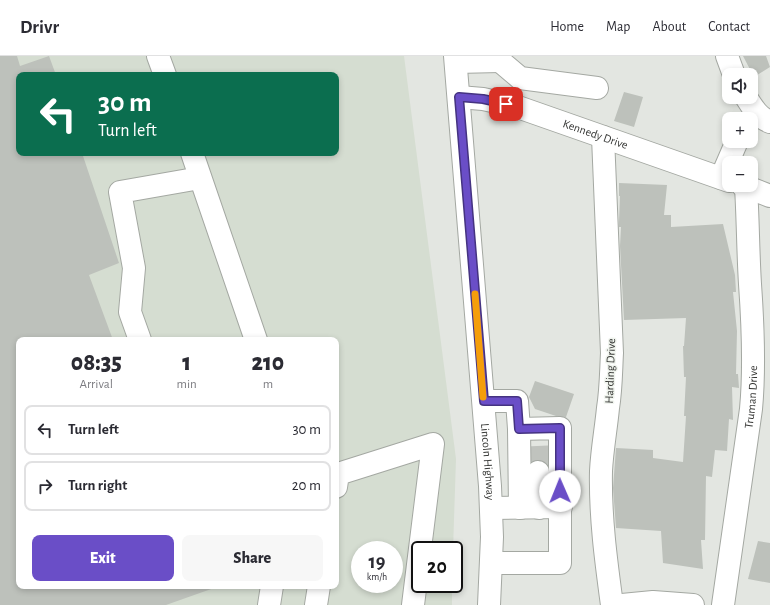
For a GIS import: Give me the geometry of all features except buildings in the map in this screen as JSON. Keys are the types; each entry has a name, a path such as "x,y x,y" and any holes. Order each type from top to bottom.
{"street":[{"path":"158,56 164,72"},
{"path":"727,56 731,68"},
{"path":"456,59 500,59 520,78 597,88"},
{"name":"Lincoln Highway","path":"456,59 484,401 490,508 489,605"},
{"path":"515,106 520,78"},
{"name":"Kennedy Drive","path":"459,97 483,99 515,106 722,179"},
{"name":"Harding Drive","path":"603,137 612,353 611,382 603,437 601,472 605,549 612,605"},
{"path":"193,156 255,337"},
{"path":"139,337 130,312 134,268 120,192 200,178"},
{"name":"Truman Drive","path":"723,605 754,381 750,284 735,192"},
{"name":"Kennedy Drive","path":"758,192 770,196"},
{"path":"484,401 517,401 531,434 530,508"},
{"path":"490,563 560,563 560,428 531,434"},
{"path":"339,474 433,444 413,605"},
{"path":"530,508 538,472"},
{"path":"490,508 561,507"},
{"path":"269,605 272,589"},
{"path":"316,605 319,589"},
{"path":"622,605 653,602 693,605"}],"shaded area":[{"path":"0,56 404,56 456,459 453,541 411,541 411,593 452,593 452,605 0,605"}],"tunnel":[{"path":"537,446 538,472"}],"slow traffic":[{"path":"475,294 483,397"}],"route":[{"path":"506,104 483,99 459,97 484,401 517,401 519,429 560,428 560,491"}]}
